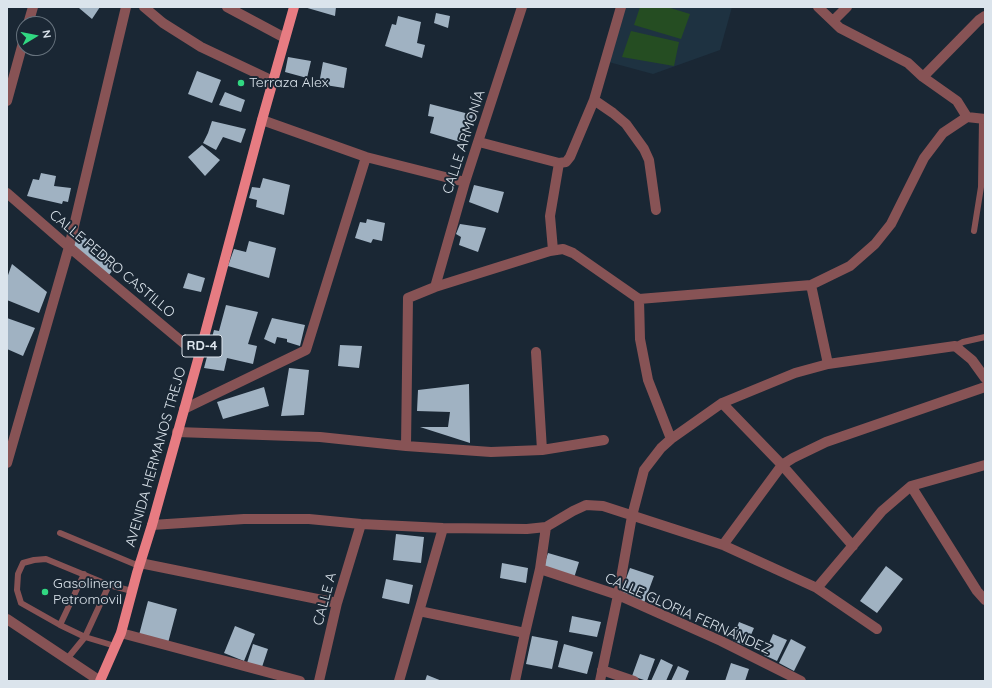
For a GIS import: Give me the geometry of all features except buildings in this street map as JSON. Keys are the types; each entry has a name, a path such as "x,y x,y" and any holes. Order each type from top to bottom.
{"main road":[{"name":"AVENIDA HERMANOS TREJO","path":"100,681 120,633 152,525 294,7"}],"street":[{"path":"7,463 69,247 126,7"},
{"path":"144,7 163,23 202,47 273,81"},
{"path":"227,7 285,38"},
{"name":"CALLE ARMONÍA","path":"435,286 465,182 522,7"},
{"path":"479,142 559,163 566,162 570,157 594,100 622,7"},
{"path":"818,7 840,28 908,63 923,77 957,101 967,117"},
{"path":"833,21 847,7"},
{"path":"923,77 979,20 985,16"},
{"path":"7,101 19,56"},
{"path":"594,100 626,124 644,149 649,160 656,210"},
{"path":"406,446 408,298 435,286 553,250 562,249 573,253 639,299 811,285 850,266 875,244 891,224 924,158 943,133 967,117 983,119"},
{"path":"262,120 366,157 465,182"},
{"path":"184,409 306,350 366,157"},
{"path":"553,250 550,216 559,163"},
{"name":"CALLE PEDRO CASTILLO","path":"7,193 199,356"},
{"path":"811,285 828,364"},
{"path":"639,299 640,338 648,380 671,439"},
{"path":"600,681 618,595 632,516 644,470 661,448 671,439 722,403 795,373 828,364 955,346 972,360 985,378"},
{"path":"536,352 542,450"},
{"path":"723,546 782,465 793,458 826,442 985,387"},
{"path":"722,403 782,465 853,546"},
{"path":"177,432 320,437 406,446 491,452 542,450 604,440"},
{"path":"817,588 882,511 911,486 985,465"},
{"path":"911,486 977,591 985,600"},
{"path":"152,525 244,518 310,519 361,524 443,528 527,529 546,527 586,505 603,506 723,546 817,588 877,629"},
{"name":"CALLE A","path":"319,681 337,603 361,524"},
{"path":"515,681 524,633 540,569 546,527"},
{"path":"399,681 443,528"},
{"path":"140,564 337,603"},
{"name":"CALLE GLORIA FERNÁNDEZ","path":"540,569 618,595 721,641 800,681"},
{"path":"419,611 524,633"},
{"path":"7,619 100,681"},
{"path":"120,633 300,681"},
{"path":"602,670 634,681"}],"lane":[{"path":"974,231 981,188 983,119"},
{"path":"955,346 963,342 985,337"},
{"path":"60,533 140,564"},
{"path":"115,646 85,638 21,603 17,590 18,574 23,563 46,559 109,585 132,591"},
{"path":"60,625 84,574"},
{"path":"67,659 85,638 109,585"}],"shaded area":[{"path":"623,7 732,7 720,50 653,74 605,61"}],"green space":[{"path":"640,7 667,7 690,14 681,39 634,25"},
{"path":"631,31 679,42 674,66 622,57"}],"place":[{"name":"Terraza Alex","path":"241,83"},
{"name":"Gasolinera Petromovil","path":"45,592"}]}
